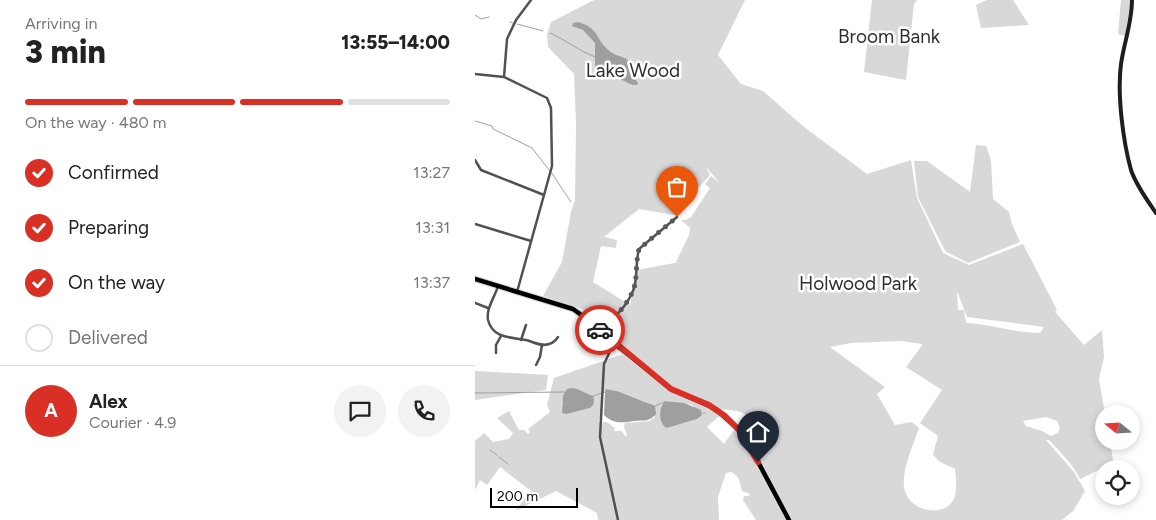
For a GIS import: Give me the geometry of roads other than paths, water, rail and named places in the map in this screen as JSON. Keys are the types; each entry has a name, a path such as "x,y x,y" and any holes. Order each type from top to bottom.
{"main road":[{"path":"475,279 562,304 573,309 671,389 709,405 732,423 749,445 789,520"}],"street":[{"path":"504,76 507,39 516,20 531,0"},
{"path":"1132,0 1127,39 1121,65 1120,106 1131,171 1146,199 1156,212"},
{"path":"475,74 504,76 547,98 549,103 552,166 517,292"},
{"path":"475,160 481,170 544,195"},
{"path":"587,319 592,313 596,312 601,314 608,323 613,320 635,286 639,249 677,217"},
{"path":"475,224 531,241"},
{"path":"498,286 488,308 489,323 494,331 501,336 542,345 551,344 558,337"},
{"path":"475,304 488,308"},
{"path":"521,340 526,325"},
{"path":"496,353 496,345 501,336"},
{"path":"614,343 604,364 601,437 618,520"},
{"path":"536,365 540,357 542,345"}],"waterway":[{"path":"475,15 481,19 489,17"},
{"path":"517,24 543,31"},
{"path":"550,33 595,57"},
{"path":"475,121 492,126 493,129 532,148 571,202"},
{"path":"475,393 565,392"},
{"path":"593,396 605,392"},
{"path":"655,406 662,403"},
{"path":"490,450 497,455"},
{"path":"499,457 508,464"}],"park label":[{"name":"Broom Bank","path":"889,36"},
{"name":"Lake Wood","path":"633,70"},
{"name":"Holwood Park","path":"858,283"}]}
